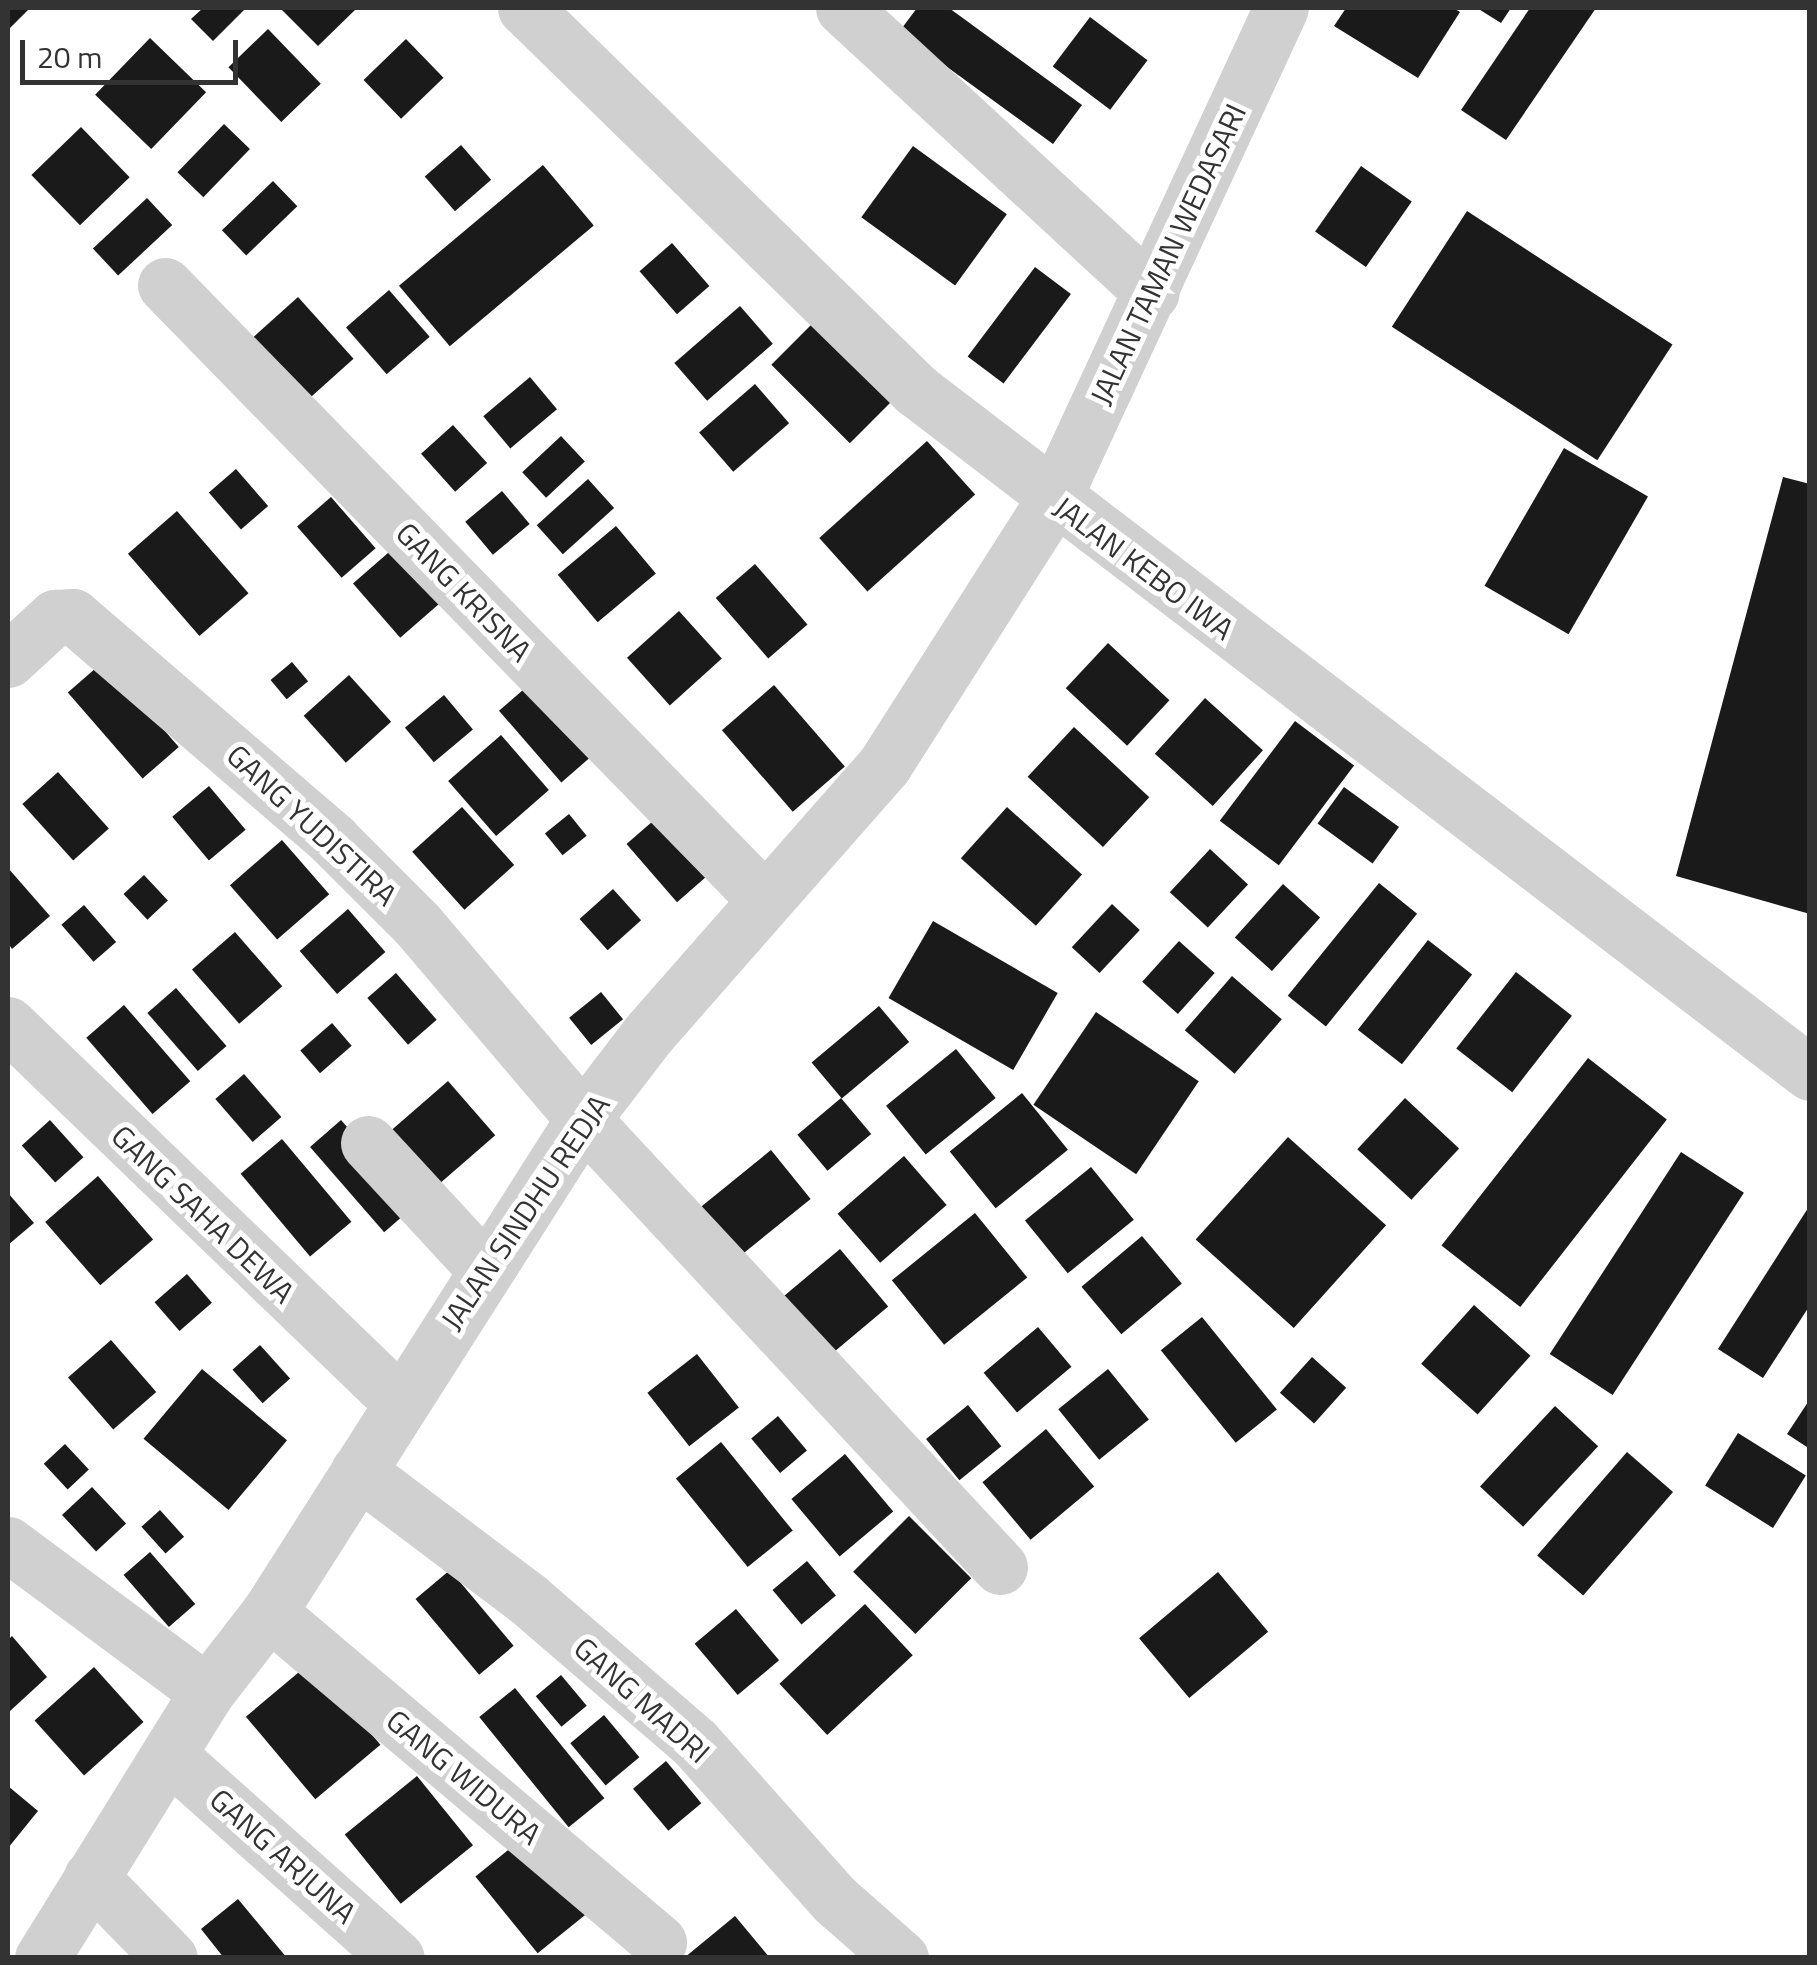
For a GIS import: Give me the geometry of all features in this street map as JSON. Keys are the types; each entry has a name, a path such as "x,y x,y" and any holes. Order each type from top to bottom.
{"street":[{"name":"JALAN KEBO IWA","path":"525,8 916,390 1054,500 1810,1074"},
{"path":"843,8 1152,293"},
{"name":"JALAN TAMAN WEDASARI","path":"1054,500 1281,8"},
{"name":"GANG KRISNA","path":"165,286 764,900"},
{"name":"JALAN SINDHU REDJA","path":"42,1958 207,1692 269,1612 583,1118 764,900 885,764 1054,500"},
{"name":"GANG YUDISTIRA","path":"8,660 55,617 73,616 373,877 583,1118 1000,1568"},
{"name":"GANG SAHA DEWA","path":"8,1024 400,1402"},
{"path":"368,1143 485,1270"},
{"name":"GANG MADRI","path":"358,1471 529,1600 681,1730 835,1900 902,1958"},
{"path":"8,1544 207,1692"},
{"name":"GANG WIDURA","path":"269,1612 659,1942"},
{"name":"GANG ARJUNA","path":"169,1755 397,1958"},
{"path":"91,1876 170,1958"},
{"path":"8,1945 22,1958"}],"building":[{"path":"8,8 30,8 8,30"},
{"path":"203,8 246,8 213,41 191,19"},
{"path":"280,8 357,8 318,46"},
{"path":"917,8 949,8 1082,105 1053,144 899,32"},
{"path":"1346,8 1453,8 1460,12 1418,78 1334,26"},
{"path":"1477,8 1511,8 1501,23"},
{"path":"1530,8 1596,8 1506,140 1461,110"},
{"path":"1090,17 1148,60 1110,110 1053,67"},
{"path":"268,29 321,84 281,122 228,67"},
{"path":"150,38 206,92 151,149 95,95"},
{"path":"406,39 444,78 401,119 364,80"},
{"path":"224,124 250,149 203,197 177,172"},
{"path":"81,127 130,177 80,225 31,175"},
{"path":"461,145 491,180 455,211 425,176"},
{"path":"913,146 1007,214 955,285 861,217"},
{"path":"543,165 594,226 450,346 399,286"},
{"path":"1361,166 1412,202 1366,267 1315,232"},
{"path":"273,181 297,206 246,255 222,230"},
{"path":"147,198 172,225 118,276 93,248"},
{"path":"1467,211 1672,344 1597,460 1392,327"},
{"path":"672,243 709,286 677,314 640,271"},
{"path":"1035,267 1071,294 1004,384 968,356"},
{"path":"389,290 430,337 387,374 346,327"},
{"path":"298,297 354,359 302,405 247,343"},
{"path":"740,306 773,344 707,401 674,363"},
{"path":"818,318 896,396 850,443 771,365"},
{"path":"530,377 557,409 510,448 483,416"},
{"path":"755,384 789,423 733,472 699,433"},
{"path":"453,425 487,463 455,492 421,454"},
{"path":"561,436 585,462 546,498 522,472"},
{"path":"927,441 975,495 867,592 819,538"},
{"path":"1564,448 1648,496 1569,634 1484,586"},
{"path":"236,469 268,506 241,530 209,493"},
{"path":"1783,477 1810,484 1810,914 1676,876"},
{"path":"588,479 614,508 563,554 537,525"},
{"path":"502,491 530,524 493,555 465,522"},
{"path":"331,497 376,548 342,578 297,527"},
{"path":"177,511 249,593 199,636 128,554"},
{"path":"616,526 656,573 598,622 558,575"},
{"path":"396,546 443,600 400,638 353,583"},
{"path":"755,564 807,624 768,658 716,598"},
{"path":"679,611 722,659 670,705 627,658"},
{"path":"1108,643 1169,700 1127,746 1066,688"},
{"path":"104,661 179,747 143,779 68,692"},
{"path":"292,662 308,681 287,699 271,680"},
{"path":"349,675 391,722 346,763 304,716"},
{"path":"539,676 601,748 561,782 499,711"},
{"path":"774,685 845,767 793,812 722,730"},
{"path":"444,695 473,729 434,762 405,728"},
{"path":"1205,698 1263,750 1213,806 1155,754"},
{"path":"1295,721 1354,766 1279,865 1220,821"},
{"path":"1074,727 1149,797 1103,847 1028,777"},
{"path":"501,735 549,790 496,836 448,781"},
{"path":"58,772 109,828 73,861 22,804"},
{"path":"209,786 246,830 209,861 172,817"},
{"path":"1344,787 1399,827 1373,863 1318,823"},
{"path":"462,807 514,865 464,910 412,852"},
{"path":"1007,807 1082,875 1036,926 961,858"},
{"path":"668,808 719,866 677,902 626,844"},
{"path":"569,814 587,836 563,855 545,834"},
{"path":"282,840 329,894 277,940 230,885"},
{"path":"1210,849 1248,884 1208,928 1170,892"},
{"path":"8,868 50,916 12,949 8,943"},
{"path":"144,875 168,901 147,920 124,894"},
{"path":"1379,883 1417,914 1326,1027 1288,996"},
{"path":"1283,884 1320,917 1272,971 1235,938"},
{"path":"613,889 641,920 608,950 580,919"},
{"path":"1112,904 1140,930 1100,973 1072,947"},
{"path":"84,905 116,942 94,962 61,925"},
{"path":"348,909 385,952 337,994 300,951"},
{"path":"933,921 1058,993 1013,1070 888,998"},
{"path":"235,932 282,986 239,1024 192,969"},
{"path":"1428,940 1472,974 1402,1064 1358,1030"},
{"path":"1179,941 1215,973 1178,1014 1142,982"},
{"path":"1516,972 1572,1016 1512,1092 1456,1048"},
{"path":"396,973 437,1020 408,1045 367,998"},
{"path":"1232,976 1282,1019 1235,1074 1185,1030"},
{"path":"176,988 227,1046 198,1071 147,1013"},
{"path":"601,992 623,1019 591,1045 569,1018"},
{"path":"124,1005 190,1081 153,1114 86,1038"},
{"path":"879,1006 909,1042 842,1099 812,1063"},
{"path":"1096,1012 1199,1081 1136,1174 1033,1105"},
{"path":"332,1023 352,1046 320,1073 300,1051"},
{"path":"956,1049 996,1098 926,1155 886,1106"},
{"path":"1588,1058 1667,1120 1520,1307 1441,1246"},
{"path":"244,1074 281,1117 253,1142 215,1099"},
{"path":"448,1081 495,1135 425,1196 378,1142"},
{"path":"1022,1093 1068,1150 996,1208 950,1152"},
{"path":"841,1098 871,1134 828,1171 797,1135"},
{"path":"1405,1098 1459,1148 1411,1200 1357,1149"},
{"path":"50,1120 83,1157 55,1183 22,1145"},
{"path":"341,1120 415,1205 384,1232 310,1147"},
{"path":"1288,1137 1386,1225 1294,1328 1196,1240"},
{"path":"282,1139 351,1222 310,1256 241,1174"},
{"path":"771,1150 811,1199 739,1257 700,1208"},
{"path":"1681,1152 1744,1193 1613,1395 1550,1354"},
{"path":"904,1156 947,1205 880,1263 838,1214"},
{"path":"1091,1167 1134,1220 1068,1273 1025,1220"},
{"path":"98,1176 153,1239 100,1285 45,1222"},
{"path":"8,1193 34,1223 8,1245"},
{"path":"1810,1205 1810,1305 1763,1378 1718,1349"},
{"path":"975,1213 1027,1278 944,1345 892,1280"},
{"path":"1142,1236 1182,1283 1121,1334 1081,1287"},
{"path":"840,1249 888,1306 829,1356 781,1298"},
{"path":"187,1274 212,1303 179,1331 155,1302"},
{"path":"1474,1305 1530,1356 1478,1415 1421,1364"},
{"path":"1202,1317 1277,1409 1236,1443 1161,1350"},
{"path":"1038,1327 1071,1367 1017,1412 984,1373"},
{"path":"111,1340 156,1392 113,1429 68,1377"},
{"path":"260,1345 290,1378 263,1403 233,1370"},
{"path":"697,1354 739,1408 689,1446 647,1393"},
{"path":"1312,1357 1346,1388 1314,1423 1280,1393"},
{"path":"202,1369 287,1440 229,1510 144,1439"},
{"path":"1108,1369 1149,1420 1099,1460 1058,1409"},
{"path":"1810,1399 1810,1449 1787,1434"},
{"path":"968,1405 1001,1446 959,1480 926,1439"},
{"path":"1555,1406 1598,1446 1523,1527 1480,1486"},
{"path":"778,1416 807,1450 780,1473 751,1438"},
{"path":"1046,1429 1094,1486 1031,1540 982,1482"},
{"path":"1738,1433 1806,1475 1773,1528 1705,1486"},
{"path":"721,1442 793,1531 748,1567 676,1479"},
{"path":"65,1444 89,1470 68,1489 44,1464"},
{"path":"1627,1452 1673,1492 1583,1595 1537,1555"},
{"path":"845,1454 893,1511 840,1556 791,1499"},
{"path":"92,1487 126,1524 96,1552 62,1515"},
{"path":"160,1510 184,1537 166,1553 141,1527"},
{"path":"909,1516 971,1578 915,1634 853,1572"},
{"path":"150,1552 195,1604 169,1627 124,1575"},
{"path":"807,1561 836,1595 801,1624 773,1590"},
{"path":"450,1570 514,1646 479,1675 416,1599"},
{"path":"1218,1572 1268,1632 1189,1698 1139,1638"},
{"path":"865,1604 913,1655 827,1735 779,1684"},
{"path":"736,1609 779,1660 738,1695 695,1644"},
{"path":"12,1636 47,1677 9,1712 8,1640"},
{"path":"311,1662 380,1745 315,1799 246,1717"},
{"path":"94,1667 144,1722 84,1776 35,1721"},
{"path":"561,1675 587,1706 561,1727 536,1696"},
{"path":"515,1688 604,1798 569,1827 479,1717"},
{"path":"604,1715 639,1757 606,1785 570,1743"},
{"path":"666,1761 701,1803 668,1831 633,1789"},
{"path":"417,1776 473,1845 401,1904 345,1835"},
{"path":"8,1786 38,1811 8,1848"},
{"path":"529,1833 591,1910 538,1953 475,1876"},
{"path":"238,1899 287,1958 224,1958 201,1929"},
{"path":"735,1916 770,1958 684,1958"}]}
